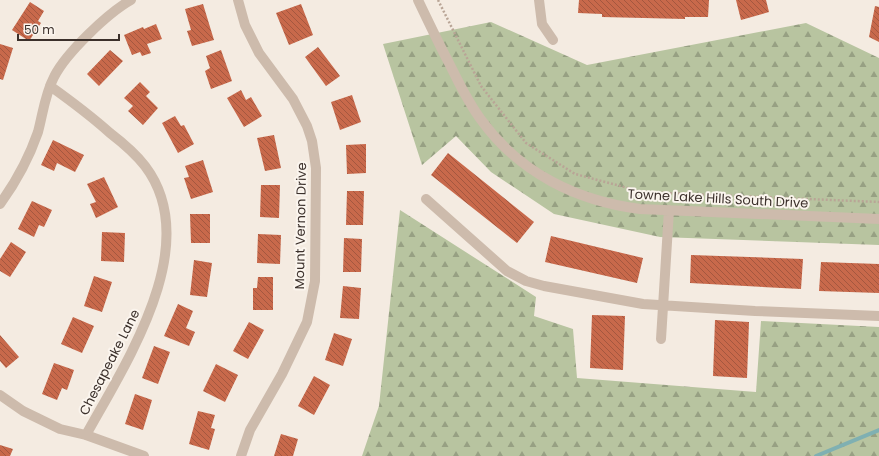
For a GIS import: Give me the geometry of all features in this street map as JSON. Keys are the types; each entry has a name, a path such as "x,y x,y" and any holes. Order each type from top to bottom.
{"street":[{"path":"0,204 12,188 30,152 37,133 47,94 54,76 79,44 99,25 131,0"},
{"name":"Mount Vernon Drive","path":"238,0 245,25 259,53 293,99 308,126 316,168 315,281 307,322 282,374 250,430 241,456"},
{"name":"Towne Lake Hills South Drive","path":"418,0 456,78 474,109 493,135 518,160 550,182 593,200 618,206 669,210 879,219"},
{"path":"540,0 542,24 553,40"},
{"name":"Chesapeake Lane","path":"50,86 133,152 156,185 163,204 167,224 167,244 164,264 146,322 138,340 86,435"},
{"path":"426,199 507,271 526,281 544,286 643,304 663,306 879,316"},
{"path":"661,339 669,210"},
{"path":"0,395 41,421 86,435 144,456"}],"path":[{"path":"438,0 481,86 526,143 575,174 643,192 879,202"}],"green space":[{"path":"491,22 587,65 806,23 879,58 879,245 660,237 554,214 491,172 456,136 422,165 383,44"},
{"path":"400,210 536,297 534,316 573,329 577,378 756,392 761,321 879,327 879,456 362,456 379,406"}],"building":[{"path":"579,0 709,0 708,17 685,17 685,19 602,17 602,14 578,13"},
{"path":"736,0 766,0 769,12 741,20"},
{"path":"30,2 44,11 38,21 41,23 29,41 12,30"},
{"path":"203,4 214,40 192,46 187,31 191,30 185,9"},
{"path":"301,4 313,35 289,45 276,13"},
{"path":"875,6 879,7 879,42 869,37"},
{"path":"156,24 162,39 147,44 151,53 142,56 140,52 132,55 124,35 143,27 144,29"},
{"path":"0,44 13,48 3,80 0,79"},
{"path":"318,47 340,76 326,86 305,57"},
{"path":"110,50 123,61 99,86 87,74"},
{"path":"221,50 232,81 211,89 205,71 210,68 206,56"},
{"path":"140,82 150,92 146,96 158,108 143,125 128,111 133,106 124,98"},
{"path":"241,90 246,100 251,97 262,116 244,127 227,98"},
{"path":"352,95 361,122 340,130 331,102"},
{"path":"175,116 181,126 184,125 194,144 178,153 162,123"},
{"path":"274,135 281,168 265,171 257,138"},
{"path":"53,140 84,155 75,172 57,163 54,171 41,165"},
{"path":"366,144 366,173 347,174 346,145"},
{"path":"448,153 534,222 517,243 431,175"},
{"path":"203,160 213,192 191,199 184,178 189,177 185,166"},
{"path":"104,177 118,207 96,218 90,204 96,202 87,184"},
{"path":"261,185 280,185 279,218 260,217"},
{"path":"347,191 364,191 363,225 346,225"},
{"path":"32,201 52,210 44,227 39,225 34,237 18,229"},
{"path":"190,214 210,214 210,243 191,243"},
{"path":"102,232 125,233 124,262 101,261"},
{"path":"258,234 281,235 280,264 257,263"},
{"path":"551,236 643,258 637,283 545,262"},
{"path":"344,238 362,239 361,272 343,272"},
{"path":"11,242 26,252 10,277 0,271 0,259"},
{"path":"691,255 803,259 801,289 690,283"},
{"path":"194,260 212,263 207,297 190,295"},
{"path":"821,262 879,264 879,293 819,291"},
{"path":"94,276 112,282 102,312 84,306"},
{"path":"258,277 273,277 273,310 253,310 253,288 257,288"},
{"path":"343,286 361,288 359,319 340,318"},
{"path":"178,304 193,311 186,328 195,332 189,346 164,336"},
{"path":"592,315 625,316 623,370 590,368"},
{"path":"73,317 94,326 82,353 61,344"},
{"path":"715,320 749,322 747,378 713,376"},
{"path":"249,322 264,330 248,359 233,351"},
{"path":"334,333 352,339 343,366 325,360"},
{"path":"0,335 19,357 6,368 0,361"},
{"path":"154,346 170,352 158,384 142,378"},
{"path":"54,363 74,370 67,390 62,388 57,400 42,394"},
{"path":"216,364 238,375 225,402 203,391"},
{"path":"314,376 330,385 314,415 298,406"},
{"path":"135,394 152,400 143,430 125,424"},
{"path":"198,411 215,415 211,428 215,429 209,450 189,444"},
{"path":"281,434 298,439 293,456 274,456"},
{"path":"0,445 13,449 10,456 0,456"}],"waterway":[{"path":"816,456 879,430"}]}
